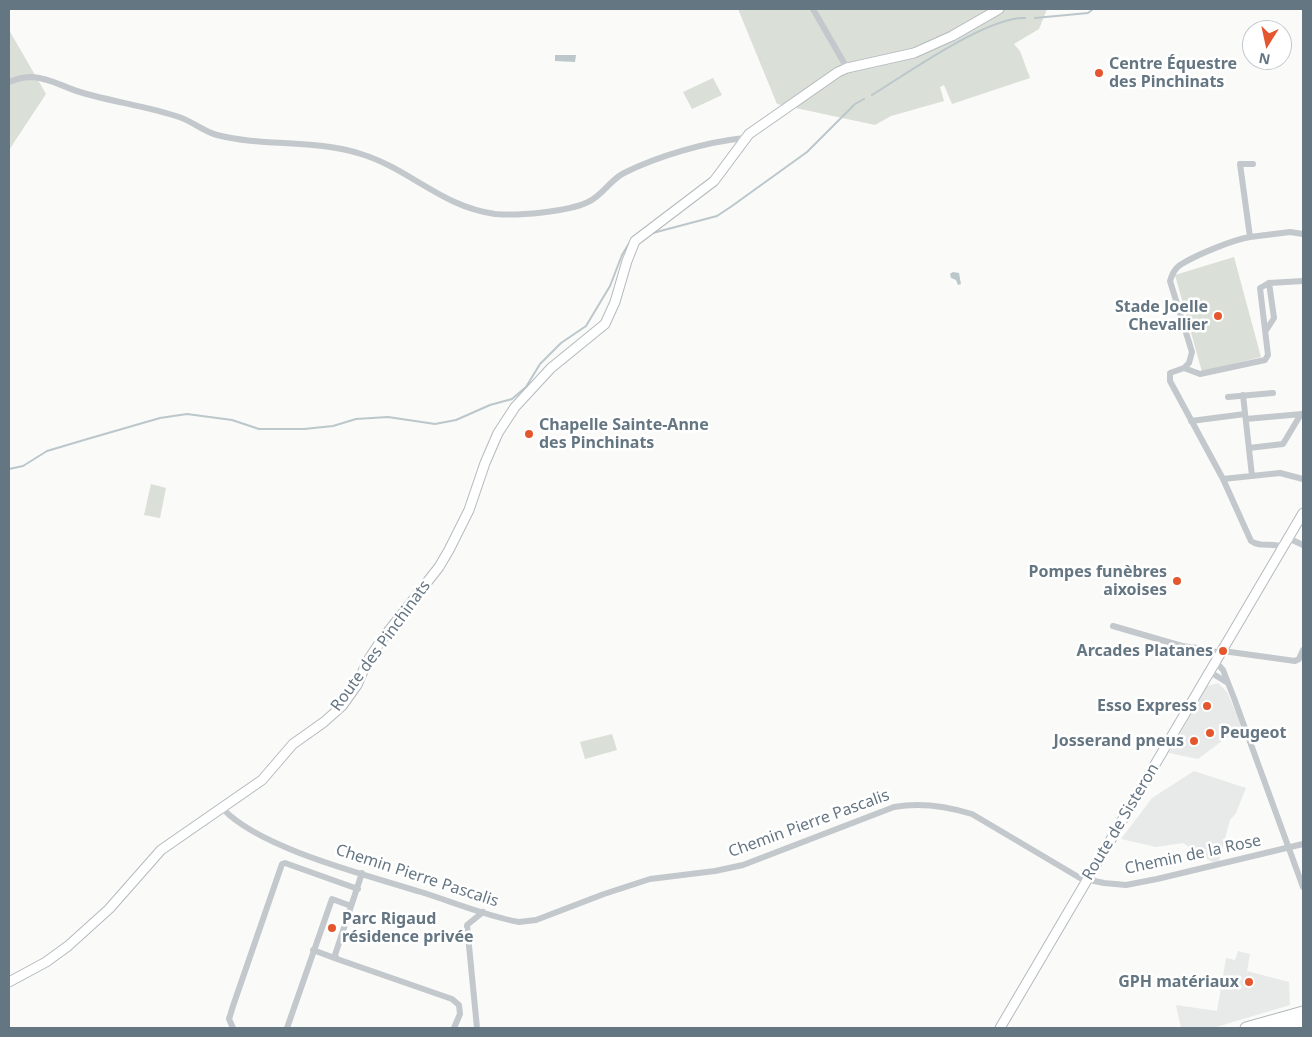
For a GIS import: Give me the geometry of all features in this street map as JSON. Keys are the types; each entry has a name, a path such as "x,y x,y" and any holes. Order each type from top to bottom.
{"highway":[{"path":"1246,1028 1303,1012"},
{"path":"1236,1028 1284,1017"},
{"path":"1276,1028 1303,1021"}],"street":[{"path":"813,9 847,68"},
{"name":"Route des Pinchinats","path":"9,982 46,962 68,946 109,909 161,850 223,809 262,780 293,744 324,722 342,706 380,642 439,567 449,550 469,510 498,432 515,407 551,368 605,324 615,302 627,261 638,239 714,181 744,138 778,112 847,68 914,53 952,36 999,9"},
{"path":"9,82 31,77 54,81 79,92 180,117 214,134 227,138 248,142 332,147 361,154 388,164 448,200 476,210 499,214 534,214 589,202 612,180 639,166 719,142 744,138"},
{"path":"1250,237 1240,164 1253,164"},
{"path":"1283,547 1271,543 1257,545 1251,542 1223,479 1170,381 1170,373 1184,368 1189,363 1192,352 1170,282 1172,274 1179,265 1238,239 1290,232 1303,234"},
{"path":"1184,368 1200,374 1265,360 1268,355 1260,288 1269,283 1303,281"},
{"path":"1266,332 1274,318 1269,283"},
{"path":"1228,397 1273,393"},
{"path":"1243,395 1252,476"},
{"path":"1191,421 1302,414"},
{"path":"1249,448 1283,444 1302,414"},
{"path":"1223,479 1280,473 1303,479"},
{"name":"Route de Sisteron","path":"1000,1028 1303,513"},
{"path":"1288,538 1303,545"},
{"path":"1113,626 1182,646 1212,650 1220,656 1286,661 1300,659 1303,650"},
{"path":"1220,656 1223,670 1303,887"},
{"path":"1210,672 1229,684"},
{"name":"Chemin Pierre Pascalis","path":"223,809 233,820 258,835 362,873 519,922 536,920 650,879 721,870 743,865 894,806 913,804 956,809 972,814 1087,880"},
{"name":"Chemin de la Rose","path":"1087,880 1126,885 1303,844"},
{"path":"234,1028 229,1018 282,864 285,863 358,889"},
{"path":"337,959 335,954 362,873"},
{"path":"287,1028 332,899 351,906"},
{"path":"477,1028 467,926 483,912"},
{"path":"313,950 452,999 459,1004 460,1014 454,1028"}],"shaded area":[{"path":"738,9 1047,9 1039,29 1014,44 1020,51 1030,78 952,104 944,85 940,87 944,101 891,116 875,125 777,104"},
{"path":"9,30 46,94 9,150"},
{"path":"555,55 576,55 575,62 555,61"},
{"path":"713,78 722,95 692,109 683,92"},
{"name":"Stade Joelle Chevallier","path":"1234,257 1261,357 1202,372 1175,275"},
{"path":"953,272 959,273 961,284 958,285 956,280 951,278 950,274"},
{"path":"151,484 166,488 160,518 144,515"},
{"path":"1218,683 1227,692 1242,726 1198,759 1169,753 1207,686"},
{"path":"612,734 617,750 585,759 580,742"},
{"path":"1194,771 1246,788 1236,813 1230,820 1219,861 1212,862 1183,843 1156,847 1121,839 1152,798"},
{"path":"1238,951 1250,954 1247,971 1289,982 1290,1005 1213,1028 1181,1028 1176,1005 1217,1011 1226,958 1235,960"}],"waterway":[{"path":"1035,18 1088,13 1093,9"},
{"path":"872,95 969,36 1009,20 1025,18"},
{"path":"649,234 717,216 807,152 855,104 864,99"},
{"path":"9,469 23,466 47,451 160,418 187,414 232,420 259,429 304,429 333,426 356,419 388,417 435,424 456,420 490,405 512,399 526,387 540,364 561,343 586,326 610,286 622,255 631,240"}],"place":[{"name":"Centre Équestre des Pinchinats","path":"1099,73"},
{"name":"Stade Joelle Chevallier","path":"1218,316"},
{"name":"Chapelle Sainte-Anne des Pinchinats","path":"529,434"},
{"name":"Pompes funèbres aixoises","path":"1177,581"},
{"name":"Arcades Platanes","path":"1223,651"},
{"name":"Esso Express","path":"1207,706"},
{"name":"Peugeot","path":"1210,733"},
{"name":"Josserand pneus","path":"1194,741"},
{"name":"Parc Rigaud résidence privée","path":"332,928"},
{"name":"GPH matériaux","path":"1249,982"}]}
